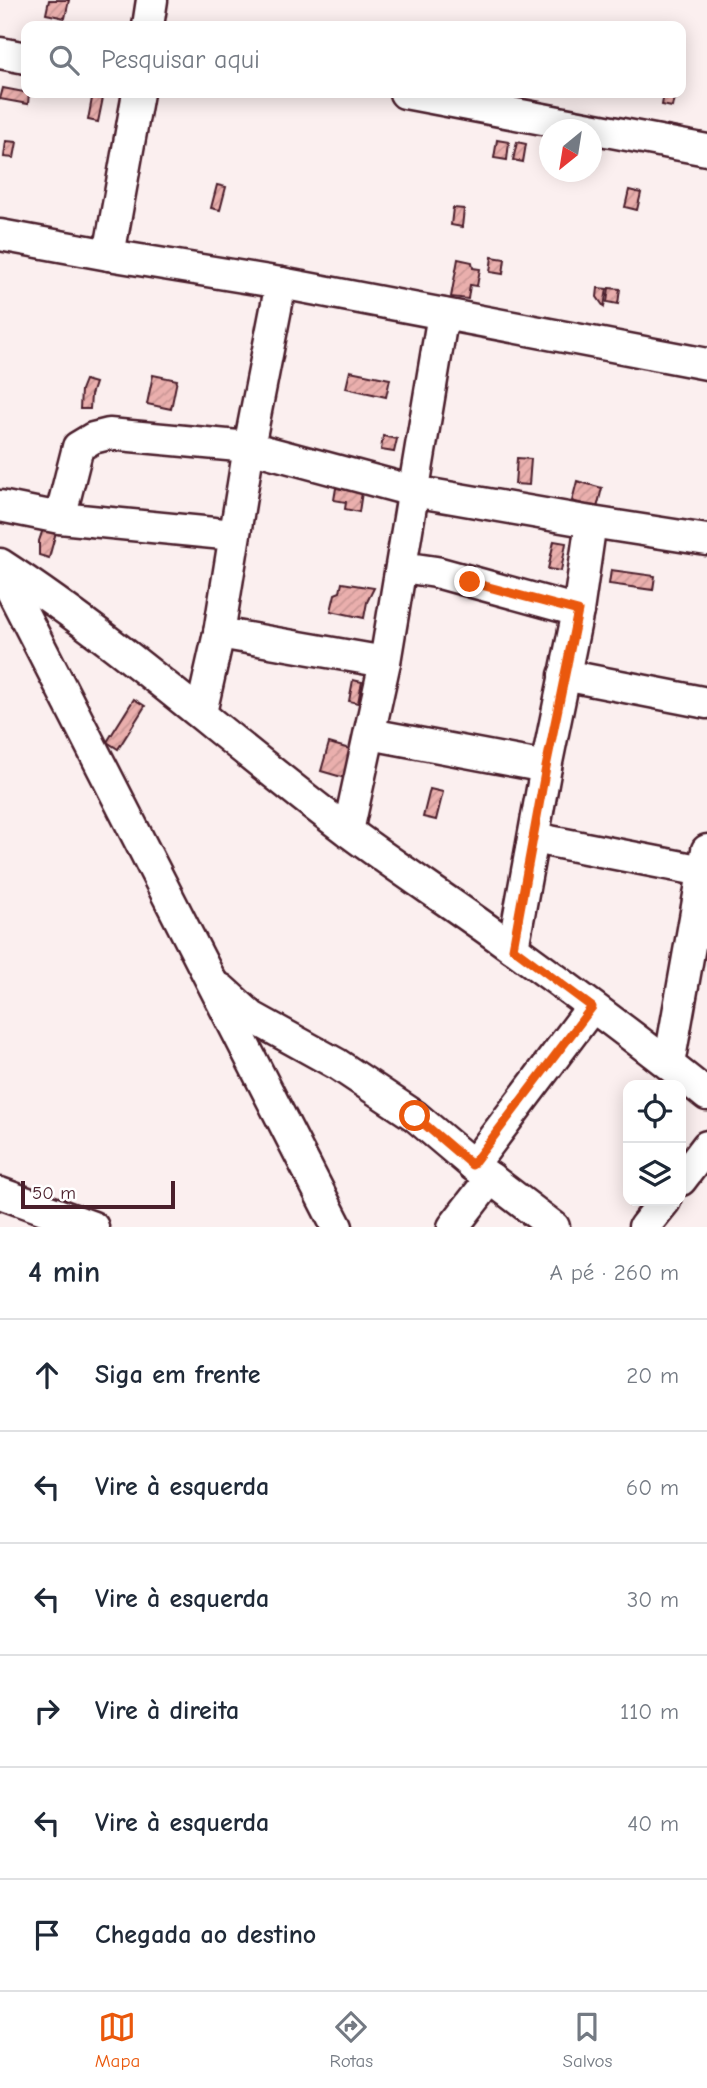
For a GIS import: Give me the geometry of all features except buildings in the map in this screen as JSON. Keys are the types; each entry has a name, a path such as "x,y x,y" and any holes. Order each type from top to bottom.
{"street":[{"path":"149,21 152,0"},
{"path":"0,53 21,57"},
{"path":"109,255 137,98"},
{"path":"431,98 707,150"},
{"path":"0,235 281,283 707,364"},
{"path":"201,713 219,633 249,447 281,283"},
{"path":"348,831 370,734 402,567 443,314"},
{"path":"60,517 78,447 93,438 109,434 249,447 413,491 707,540"},
{"path":"0,506 60,517 234,535"},
{"path":"513,948 578,611 591,522"},
{"path":"0,566 38,589 201,713 348,831 513,948 707,1095"},
{"path":"0,566 337,1227"},
{"path":"402,567 436,572 578,611"},
{"path":"219,633 384,662"},
{"path":"564,675 707,703"},
{"path":"370,734 546,767"},
{"path":"534,838 705,860 702,907 669,1064"},
{"path":"208,977 252,1017 337,1064 415,1116 554,1227"},
{"path":"453,1227 482,1171 592,1007"},
{"path":"686,1173 707,1146"},
{"path":"0,1193 93,1227"},
{"path":"644,1227 661,1206"}],"route":[{"path":"415,1116 472,1165 592,1007 513,948 578,611 470,582"}]}
